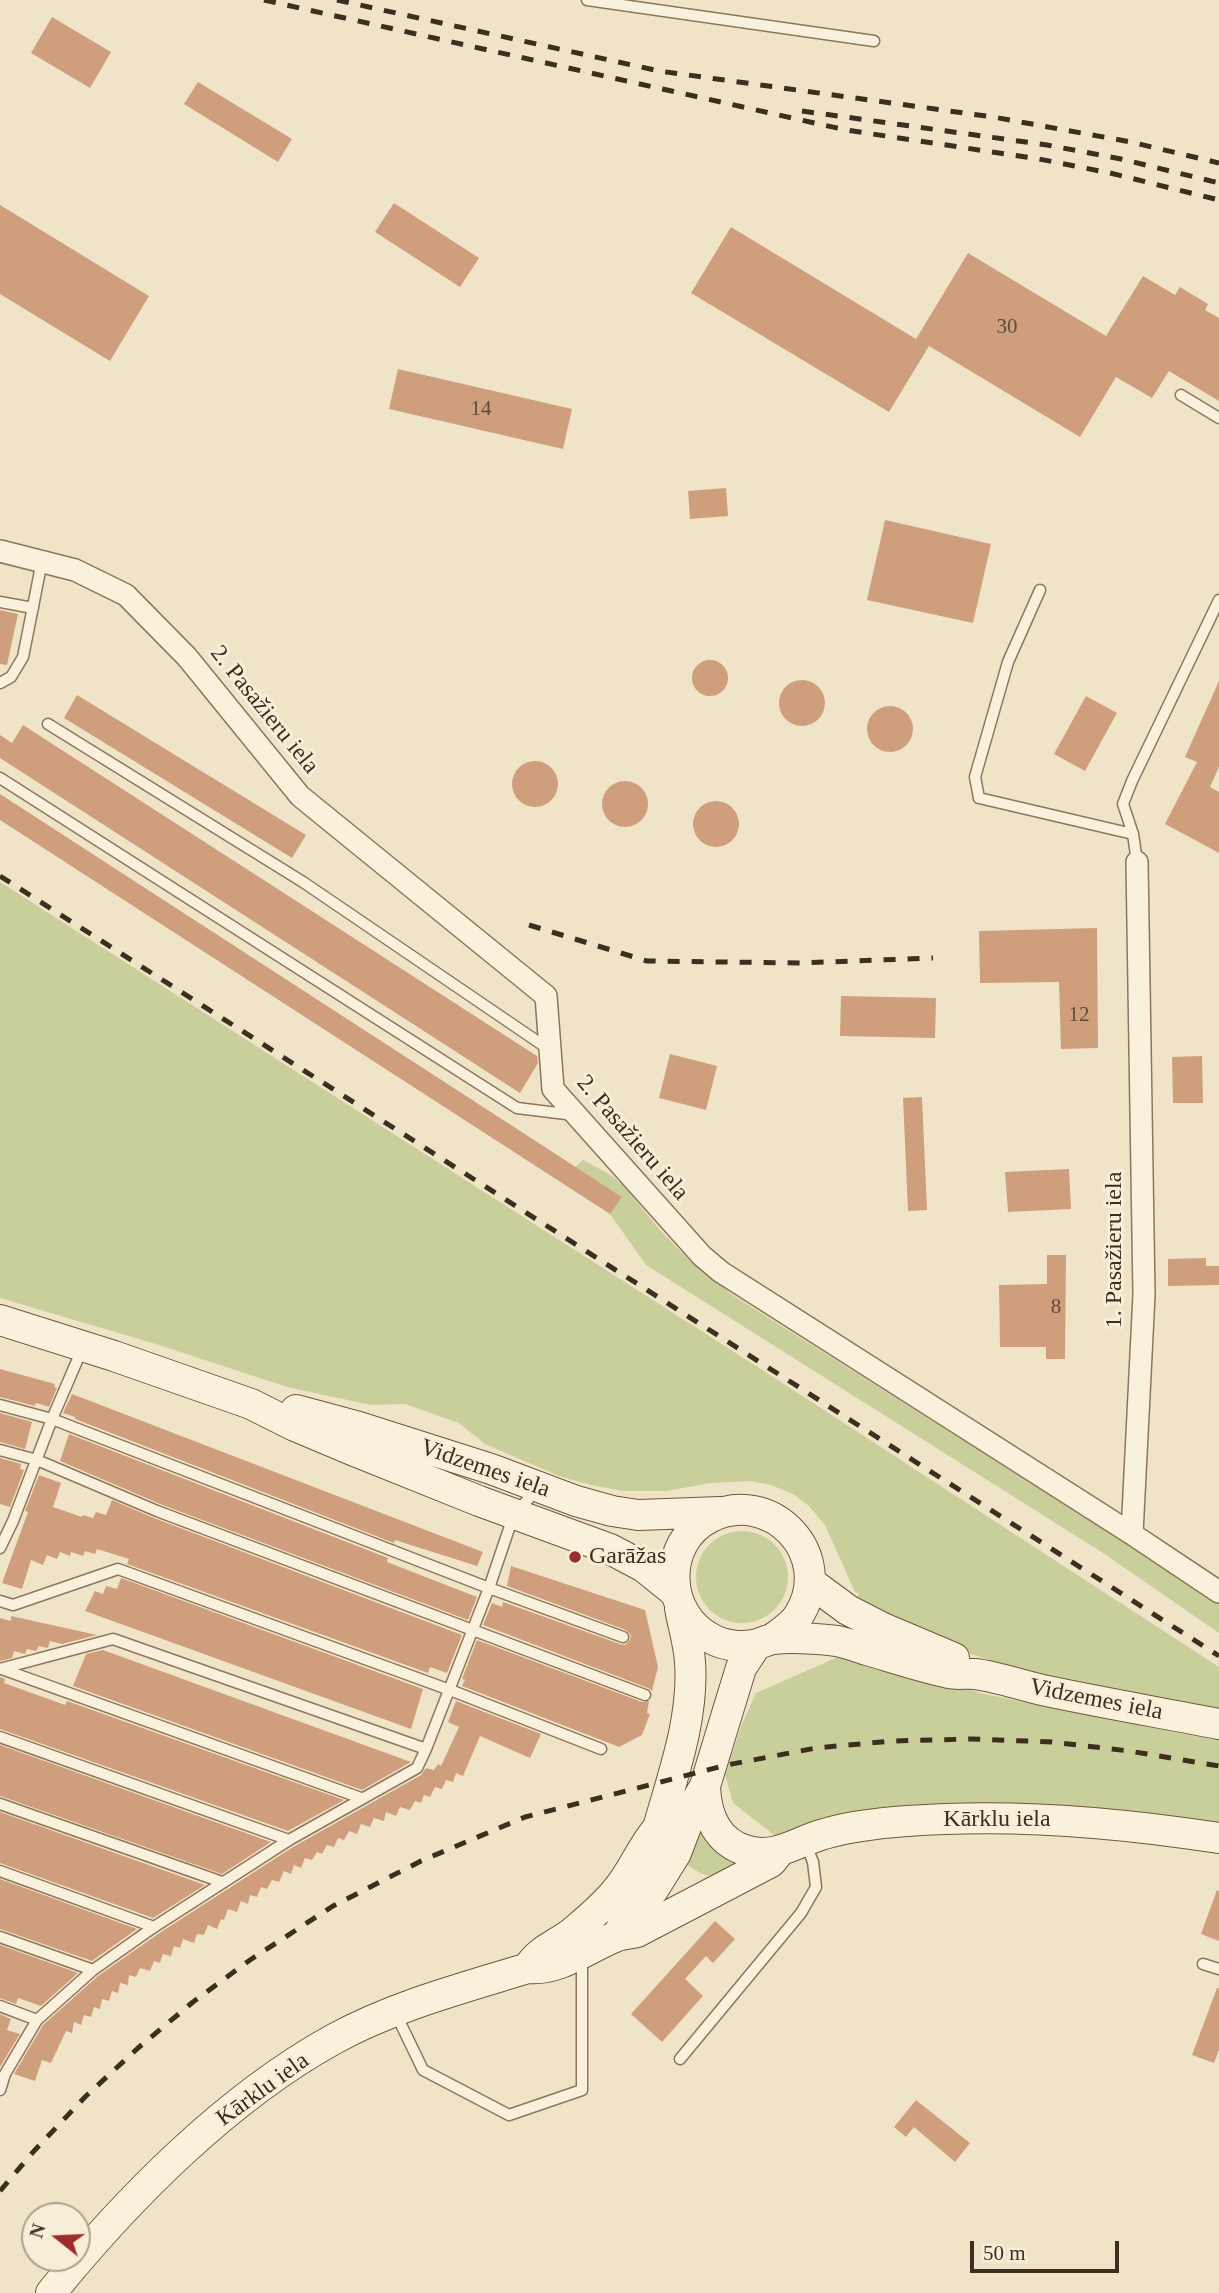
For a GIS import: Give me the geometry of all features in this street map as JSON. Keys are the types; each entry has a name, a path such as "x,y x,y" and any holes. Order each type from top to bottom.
{"street":[{"name":"2. Pasažieru iela","path":"0,551 75,570 126,595 187,657 300,796 546,996 553,1089 702,1256 721,1272 1132,1534"},
{"name":"1. Pasažieru iela","path":"1132,1534 1144,1295 1137,862"},
{"name":"Vidzemes iela","path":"0,1320 251,1404 352,1450 610,1549 644,1567 678,1600 694,1626 712,1639 733,1646 764,1642 838,1641 952,1674 974,1674 1044,1691 1219,1724"},
{"name":"Vidzemes iela","path":"251,1404 301,1411 359,1427 491,1469 576,1501 638,1515 744,1509 765,1513 784,1524 799,1540 808,1560 810,1582 807,1600 799,1616 787,1629 764,1642"},
{"path":"678,1600 675,1567 683,1543 707,1519 722,1512"},
{"path":"1132,1534 1219,1592"},
{"name":"Vidzemes iela","path":"810,1582 848,1610 957,1659 974,1674"},
{"name":"Kārklu iela","path":"528,1968 537,1955 571,1933 615,1892 632,1870 648,1839 658,1828 685,1728 689,1694 690,1661 678,1600"},
{"name":"Kārklu iela","path":"617,1936 627,1918 653,1890 676,1853 695,1803 705,1786 741,1668 764,1642"},
{"name":"Kārklu iela","path":"705,1786 706,1804 713,1824 723,1838 736,1847 752,1852 792,1847"},
{"name":"Kārklu iela","path":"51,2293 126,2206 171,2162 274,2077 334,2039 395,2012 528,1968 542,1969 582,1954 617,1936 637,1932 771,1863 792,1847 822,1834 866,1824 955,1818 1045,1818 1219,1838"},
{"path":"658,1828 670,1864 678,1872 698,1884 720,1888"}],"lane":[{"path":"587,0 874,41"},
{"path":"1181,395 1219,418"},
{"path":"0,683 12,677 23,657 42,561"},
{"path":"1040,590 1008,662 975,777 979,798 1133,834"},
{"path":"1137,862 1133,834 1124,804 1132,781 1219,600"},
{"path":"0,602 33,608"},
{"path":"48,724 303,882 550,1050"},
{"path":"0,778 517,1108 577,1115"},
{"path":"0,1548 84,1346"},
{"path":"0,1405 52,1419 623,1637"},
{"path":"0,1450 37,1461 157,1511 645,1695"},
{"path":"0,2090 2,2073 37,2020 93,1970 153,1927 289,1840 417,1768 473,1630 514,1514 538,1488"},
{"path":"0,1518 13,1521"},
{"path":"0,1601 13,1605 118,1569 450,1690 601,1749"},
{"path":"1,1669 113,1639 426,1749"},
{"path":"1,1669 361,1798"},
{"path":"0,1737 289,1840"},
{"path":"0,1804 222,1882"},
{"path":"680,2059 801,1913 816,1887 813,1862 792,1847"},
{"path":"0,1871 153,1927"},
{"path":"0,1937 93,1970"},
{"path":"395,2012 424,2070 509,2115 582,2090 582,1954"},
{"path":"1203,1964 1219,1969"},
{"path":"0,2007 37,2020"}],"green space":[{"path":"0,882 767,1373 1219,1667 1219,1712 1017,1669 938,1641 855,1605 859,1593 855,1592 825,1525 809,1506 793,1494 771,1485 751,1481 710,1483 667,1491 623,1491 591,1485 559,1476 485,1444 459,1423 405,1404 371,1405 287,1387 159,1345 0,1298"},
{"path":"583,1160 623,1185 689,1260 734,1296 1219,1602 1219,1633 1103,1553 646,1265 610,1214 621,1196 575,1167"},
{"path":"733,1531 751,1531 768,1538 781,1551 788,1568 788,1586 781,1603 768,1616 751,1623 733,1623 716,1616 703,1603 696,1586 696,1568 703,1551 716,1538"},
{"path":"840,1650 984,1694 1219,1738 1219,1825 778,1838 733,1803 725,1775 742,1724 756,1693 838,1657"},
{"path":"697,1821 751,1861 723,1874 709,1876 682,1861"}],"building":[{"path":"52,17 111,52 90,88 31,53"},
{"path":"198,82 292,139 278,162 184,104"},
{"path":"394,203 479,258 460,287 375,232"},
{"path":"0,205 149,296 110,361 0,294"},
{"path":"731,227 916,339 968,253 1106,336 1143,276 1175,295 1180,287 1208,304 1205,310 1219,318 1219,401 1169,371 1152,398 1116,377 1080,437 929,346 889,412 691,293"},
{"path":"398,369 572,409 563,449 389,409"},
{"path":"726,488 728,516 690,519 688,491"},
{"path":"885,520 991,544 973,623 867,600"},
{"path":"0,610 18,614 7,665 0,664"},
{"path":"710,660 723,665 728,678 723,691 710,696 697,691 692,678 697,665"},
{"path":"802,680 818,687 825,703 818,719 802,726 786,719 779,703 786,687"},
{"path":"1219,681 1219,767 1210,787 1219,792 1219,853 1165,824 1197,762 1185,757"},
{"path":"77,695 306,835 292,858 64,718"},
{"path":"1086,696 1117,713 1085,771 1054,754"},
{"path":"890,706 906,713 913,729 906,745 890,752 874,745 867,729 874,713"},
{"path":"23,725 537,1056 538,1063 520,1093 0,758 0,735 12,743"},
{"path":"535,761 551,768 558,784 551,800 535,807 519,800 512,784 519,768"},
{"path":"625,781 641,788 648,804 641,820 625,827 609,820 602,804 609,788"},
{"path":"0,794 622,1197 610,1214 0,820"},
{"path":"716,801 732,808 739,824 732,840 716,847 700,840 693,824 700,808"},
{"path":"1097,928 1098,1048 1061,1049 1059,982 980,983 979,931"},
{"path":"841,996 936,998 935,1038 840,1036"},
{"path":"670,1054 717,1066 706,1110 659,1098"},
{"path":"1202,1056 1203,1103 1173,1103 1172,1057"},
{"path":"922,1097 927,1210 908,1211 903,1098"},
{"path":"1069,1169 1071,1209 1008,1212 1005,1172"},
{"path":"1047,1255 1066,1255 1065,1359 1046,1359 1046,1347 1000,1347 999,1285 1047,1284"},
{"path":"1206,1258 1206,1266 1219,1266 1219,1285 1168,1286 1168,1259"},
{"path":"0,1369 55,1384 54,1387 57,1388 49,1407 0,1397"},
{"path":"72,1394 483,1552 477,1566 395,1540 394,1543 75,1419 63,1413"},
{"path":"0,1413 32,1422 25,1449 0,1442"},
{"path":"69,1434 388,1558 387,1562 477,1597 468,1620 160,1504 60,1461"},
{"path":"0,1458 21,1464 20,1469 24,1470 10,1507 0,1504"},
{"path":"39,1475 61,1483 53,1507 93,1518 96,1512 106,1515 112,1500 462,1635 447,1673 430,1667 428,1673 127,1564 129,1559 97,1549 95,1554 85,1551 83,1556 71,1552 70,1556 60,1552 57,1559 47,1555 43,1565 31,1560 22,1589 2,1583"},
{"path":"511,1566 645,1610 658,1667 652,1691 483,1625 492,1603 502,1607 503,1602 620,1644 625,1645 630,1640 631,1635 626,1630 507,1586"},
{"path":"121,1578 423,1689 411,1729 85,1611 95,1591 103,1594 106,1586 117,1589"},
{"path":"11,1616 97,1635 62,1644 50,1641 48,1648 39,1646 36,1651 27,1649 25,1654 14,1651 12,1658 0,1661 0,1618 11,1621"},
{"path":"477,1640 642,1702 649,1701 647,1713 650,1714 642,1735 619,1747 462,1686 465,1680 462,1679"},
{"path":"103,1650 411,1762 362,1790 73,1686 86,1654"},
{"path":"0,1677 5,1679 4,1683 65,1705 67,1701 344,1800 288,1831 0,1729"},
{"path":"456,1701 541,1734 530,1758 480,1736 463,1776 456,1773 453,1782 446,1780 442,1789 435,1787 430,1797 424,1795 421,1803 415,1801 410,1810 400,1807 396,1816 386,1812 384,1821 374,1818 370,1827 361,1824 357,1834 349,1831 344,1840 338,1838 334,1847 327,1845 322,1854 317,1852 312,1860 305,1858 301,1868 294,1865 291,1874 284,1871 279,1882 272,1880 267,1889 261,1887 257,1897 250,1895 248,1904 241,1901 237,1912 228,1909 217,1929 208,1925 204,1935 197,1934 194,1943 183,1939 180,1948 174,1946 171,1956 163,1954 160,1963 154,1961 150,1971 140,1968 136,1977 129,1975 128,1985 120,1983 118,1993 112,1991 109,2001 102,1999 100,2009 94,2007 91,2017 84,2015 81,2025 74,2022 72,2033 66,2031 51,2063 42,2060 35,2081 14,2074 43,2025 98,1976 293,1847 421,1775 426,1768 434,1770 438,1764 441,1766 459,1727 448,1722"},
{"path":"0,1745 271,1842 222,1874 0,1796"},
{"path":"0,1812 205,1885 153,1918 0,1863"},
{"path":"0,1879 137,1929 92,1961 0,1929"},
{"path":"1217,1890 1219,1891 1219,1941 1201,1934"},
{"path":"715,1921 735,1939 713,1963 706,1956 685,1979 703,1996 662,2042 631,2014"},
{"path":"0,1945 78,1973 41,2006 18,1998 16,2004 0,1998"},
{"path":"1217,1988 1219,2050 1214,2063 1192,2055"},
{"path":"0,2014 11,2019 7,2030 20,2034 0,2067"},
{"path":"916,2100 970,2143 955,2162 914,2127 906,2137 894,2127"}],"railway":[{"path":"264,0 846,130 1039,159 1110,173 1219,200"},
{"path":"337,0 659,71 993,117 1131,142 1219,163"},
{"path":"802,111 1047,145 1121,159 1219,183"},
{"path":"0,876 1219,1656"},
{"path":"529,925 647,961 800,963 933,958"},
{"path":"0,2191 85,2097 138,2048 193,2002 250,1960 333,1906 421,1861 525,1817 727,1765 816,1748 892,1741 971,1739 1052,1742 1219,1766"}],"place":[{"name":"Garāžas","path":"575,1557"}]}
